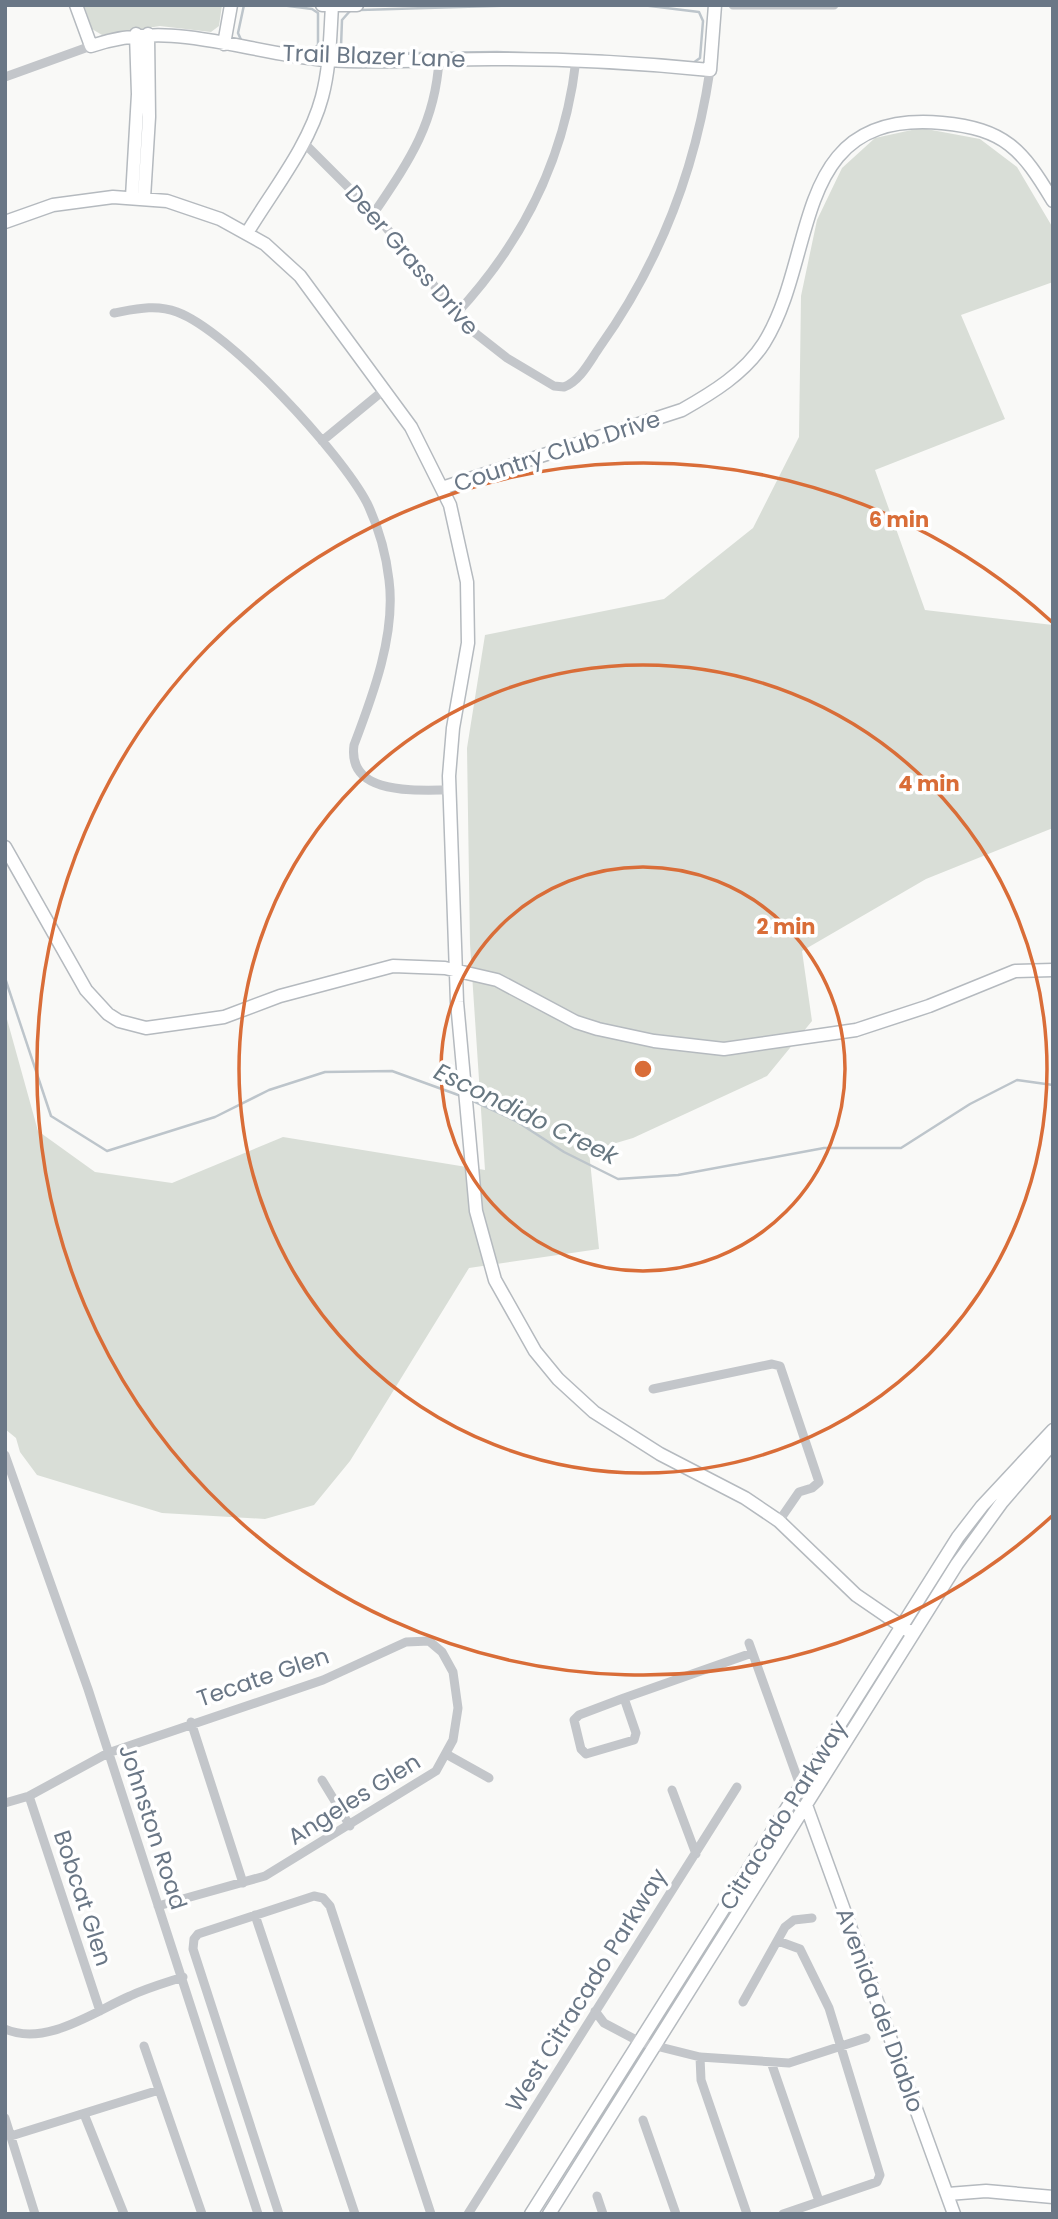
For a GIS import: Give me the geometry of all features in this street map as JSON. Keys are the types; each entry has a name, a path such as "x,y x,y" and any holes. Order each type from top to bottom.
{"main road":[{"path":"76,5 91,47"},
{"path":"224,44 231,5"},
{"path":"322,5 357,5"},
{"name":"Deer Grass Drive","path":"710,71 715,5"},
{"path":"247,233 303,142 322,97 332,6"},
{"path":"138,197 149,117 142,34"},
{"name":"Trail Blazer Lane","path":"91,47 142,34 177,35 328,60 576,60 710,71"},
{"name":"Country Club Drive","path":"5,222 71,200 138,197 203,211 247,233 275,253 300,276 417,437 442,488 682,410 712,393 738,372 764,343 784,299 815,191 843,150 866,134 908,122 967,126 1016,147 1031,164 1053,201"},
{"path":"442,488 462,548 469,612 467,661 451,745 457,1002 476,1211 495,1280 535,1352 558,1379 594,1412 660,1454 746,1498 779,1521 856,1595 913,1634"},
{"path":"5,847 86,990 108,1014 132,1026 165,1027 224,1017 280,996 393,967 457,969 508,985 576,1022 598,1029 654,1041 724,1048 856,1030 929,1006 1015,971 1053,970"},
{"name":"Citracado Parkway","path":"531,2214 968,1524 1053,1430"},
{"name":"Citracado Parkway","path":"549,2214 973,1540 1053,1443"},
{"path":"789,1833 788,1824 803,1799 801,1788"},
{"name":"Avenida del Diablo","path":"806,1805 954,2214"},
{"path":"948,2194 986,2191 1053,2197"}],"street":[{"path":"733,5 834,5"},
{"name":"Trail Blazer Lane","path":"5,78 91,47"},
{"path":"374,213 409,161 425,128 435,100 439,60"},
{"path":"456,314 495,268 536,204 564,130 576,60"},
{"name":"Deer Grass Drive","path":"303,142 374,213 456,314 507,359 554,386 567,386 576,379 625,310 669,226 697,141 710,71"},
{"path":"114,313 154,307 196,320 224,342 322,441 350,475 368,504 378,534 389,582 390,620 354,745 356,767 363,777 377,785 450,790"},
{"path":"322,441 384,390"},
{"path":"653,1389 772,1364 779,1366 819,1482 812,1488 799,1492 779,1521"},
{"name":"Johnston Road","path":"5,1455 31,1522 183,1977 258,2214"},
{"name":"Tecate Glen","path":"5,1803 29,1796 108,1753 191,1722 323,1680 406,1642 429,1641"},
{"name":"Angeles Glen","path":"158,1906 272,1872 436,1771 446,1754 457,1723 457,1692 449,1661 429,1641"},
{"path":"624,1698 636,1733 634,1740 586,1754 581,1749 573,1720 579,1715 751,1648 801,1788"},
{"path":"191,1722 243,1882"},
{"path":"446,1754 489,1778"},
{"path":"322,1780 350,1826"},
{"name":"West Citracado Parkway","path":"468,2214 737,1787"},
{"path":"672,1790 696,1854"},
{"name":"Bobcat Glen","path":"29,1796 100,2011"},
{"path":"279,2214 193,1949 194,1939 198,1934 314,1896 323,1898 330,1906 431,2214"},
{"path":"256,1915 355,2214"},
{"path":"743,2002 788,1923 811,1918"},
{"path":"778,1941 800,1949 824,1996 880,2175 877,2182 783,2214"},
{"path":"8,2031 50,2030 183,1977"},
{"path":"595,2011 604,2023 640,2042 700,2057 789,2063 866,2038"},
{"path":"144,2046 202,2214"},
{"path":"700,2057 701,2080 747,2214"},
{"path":"771,2062 819,2201"},
{"path":"11,2136 159,2090"},
{"path":"84,2114 124,2214"},
{"path":"5,2118 35,2214"},
{"path":"643,2120 676,2214"},
{"path":"597,2196 603,2214"}],"shaded area":[{"path":"84,5 222,5 219,26 211,32 160,26 102,35 92,29"},
{"path":"921,128 980,139 1017,167 1053,228 1053,282 961,315 1005,419 875,470 925,610 1053,625 1053,828 926,879 802,951 812,1021 767,1076 633,1138 589,1151 599,1249 469,1268 350,1461 314,1505 265,1519 162,1513 37,1475 20,1452 16,1438 5,1429 5,1012 38,1131 95,1172 172,1183 283,1137 485,1170 470,944 467,748 485,635 664,599 753,528 799,437 801,296 817,220 842,168 875,138"}],"waterway":[{"path":"242,42 238,33 244,5"},
{"path":"281,5 312,9 318,13 318,45 310,52"},
{"path":"360,10 524,5"},
{"path":"642,5 699,12 703,21 700,58 693,63"},
{"path":"350,11 342,20 341,47 348,54 497,52 603,56"},
{"name":"Escondido Creek","path":"5,978 51,1116 107,1151 215,1117 269,1090 325,1072 392,1071 461,1096"},
{"name":"Escondido Creek","path":"471,1100 516,1121 564,1152 618,1179 678,1175 824,1148 901,1148 970,1104 1017,1080 1053,1085"}]}
